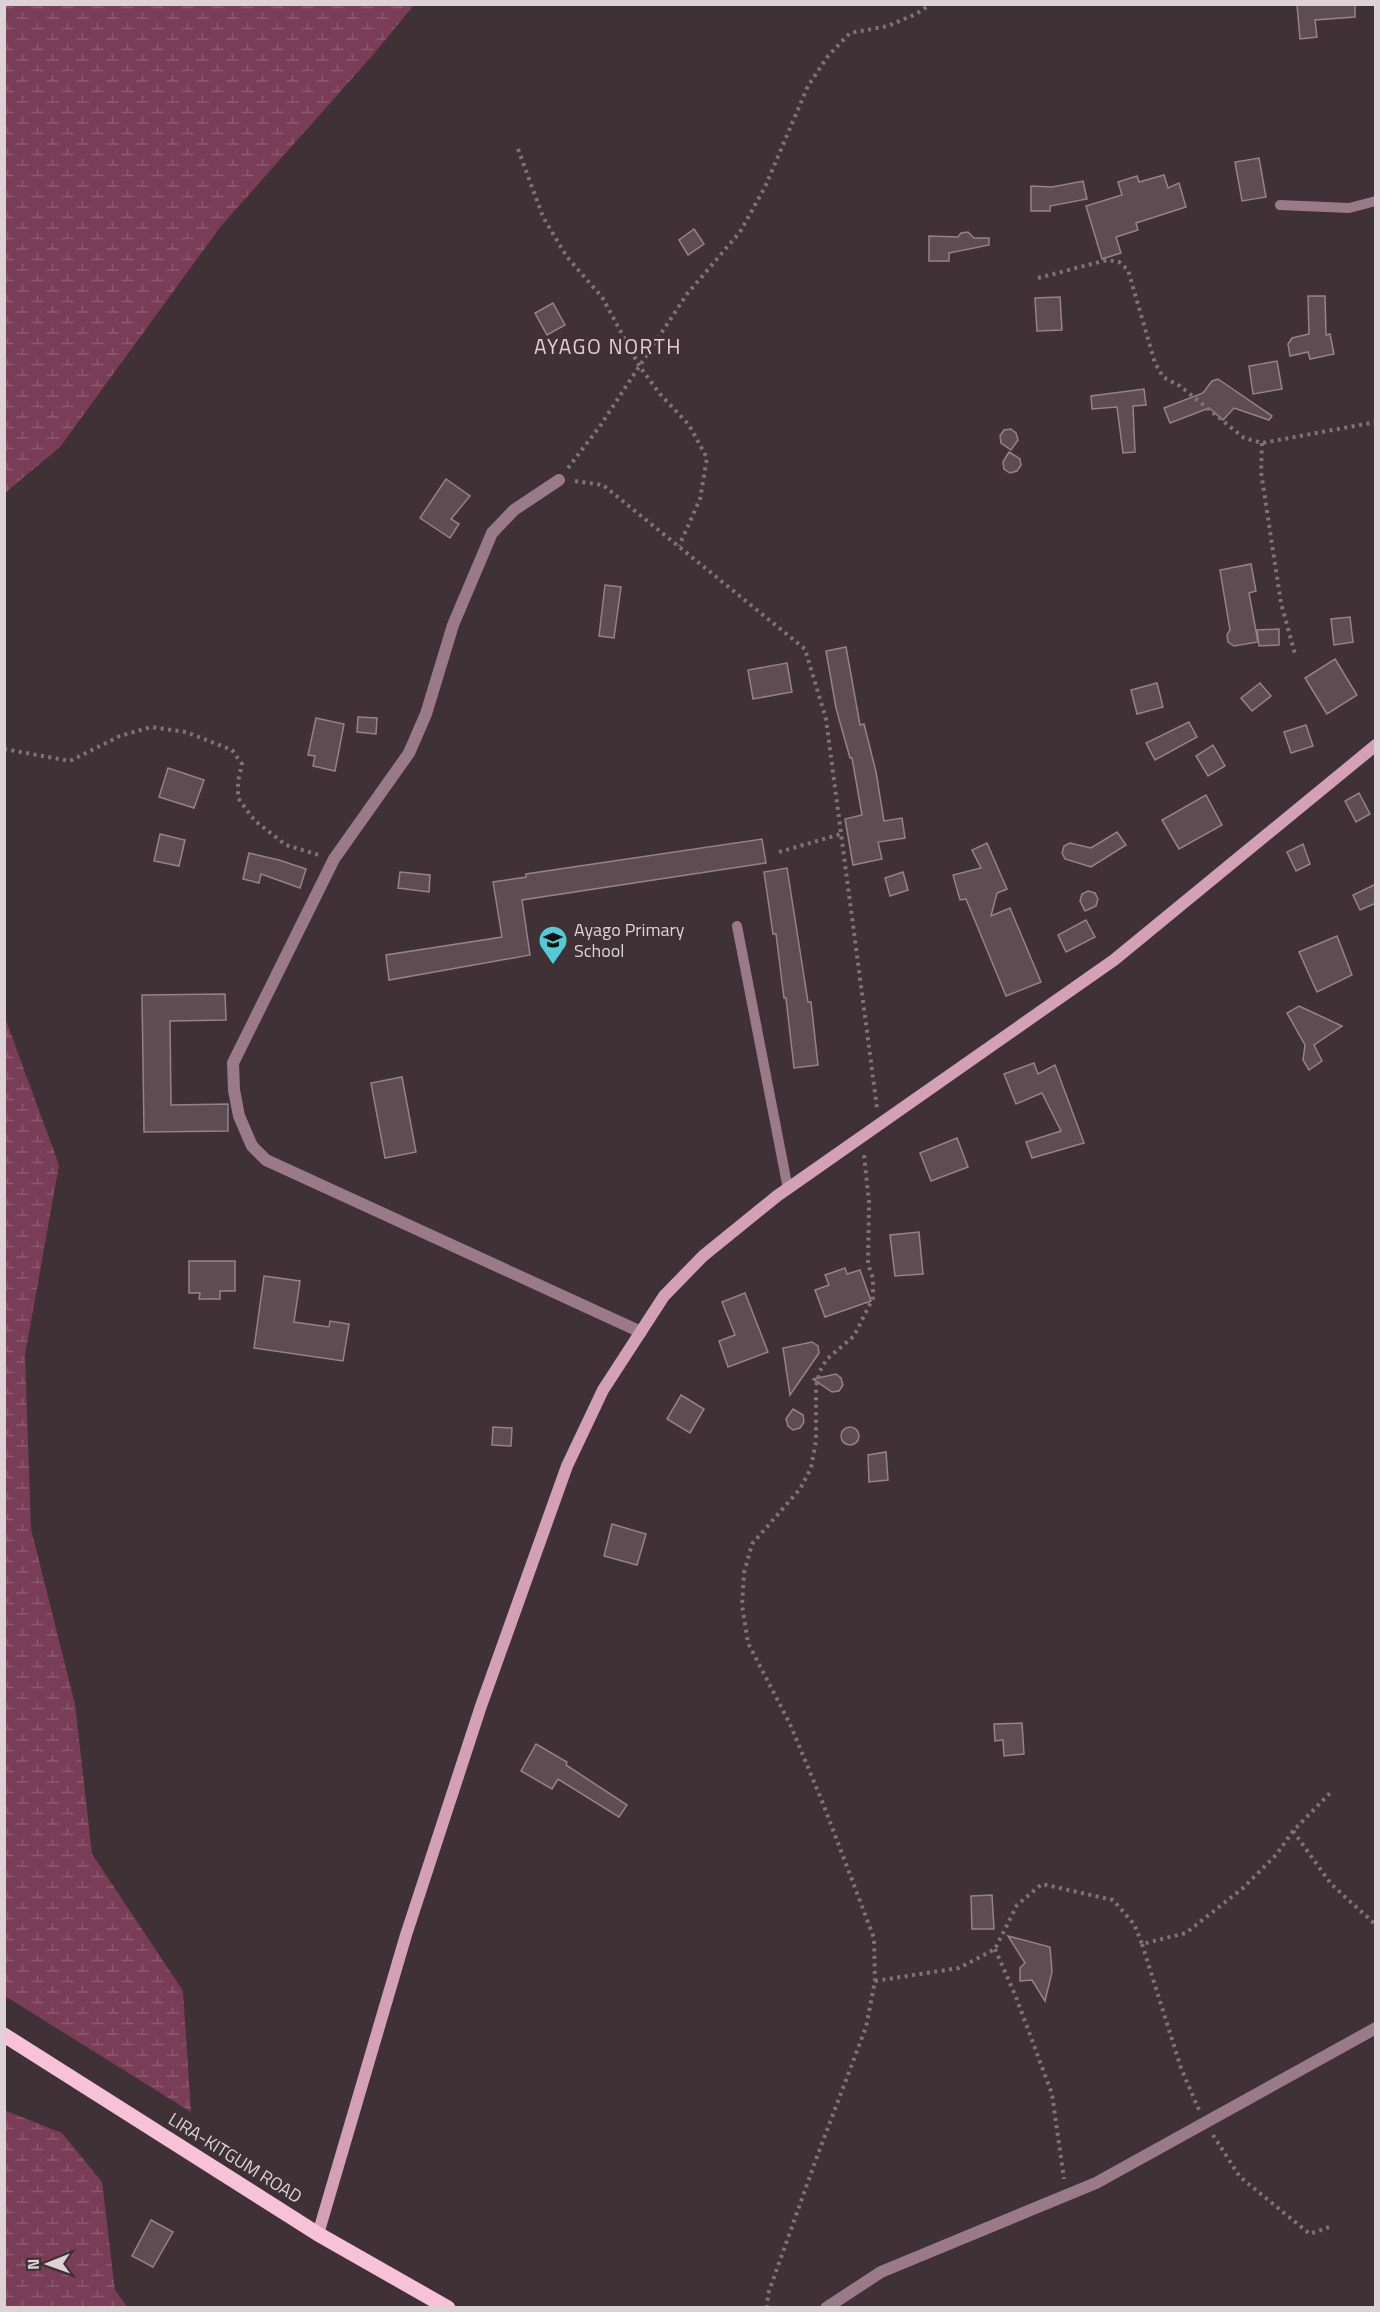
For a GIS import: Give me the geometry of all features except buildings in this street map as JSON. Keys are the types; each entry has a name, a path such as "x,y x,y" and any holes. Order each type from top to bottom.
{"main road":[{"name":"LIRA-KITGUM ROAD","path":"4,2035 318,2234 448,2307"}],"street":[{"path":"559,480 514,510 492,533 457,615 426,714 410,753 334,859 233,1063 234,1090 239,1116 252,1146 266,1160 641,1332"},
{"path":"318,2234 406,1935 481,1706 567,1466 603,1390 664,1296 703,1256 788,1189 1114,960 1376,745"},
{"path":"826,2307 881,2272 1096,2182 1376,2028"}],"lane":[{"path":"1280,205 1348,208 1376,201"},
{"path":"737,926 788,1189"}],"path":[{"path":"559,480 640,368 687,294 740,232 765,187 808,86 828,56 850,33 888,26 916,14 931,4"},
{"path":"518,149 543,217 567,256 602,297 640,368 689,425 707,458 699,499 679,546"},
{"path":"1038,278 1107,260 1119,262 1128,270 1155,363 1163,377 1180,386 1244,438 1262,443 1376,422"},
{"path":"1262,443 1261,472 1281,603 1295,654"},
{"path":"559,480 590,481 603,485 805,649 826,719 879,1125"},
{"path":"4,749 70,761 120,736 151,727 186,732 232,750 242,764 238,781 238,798 255,820 286,845 334,859"},
{"path":"779,852 841,834"},
{"path":"767,2307 768,2294 866,2027 875,1981 874,1938 790,1724 748,1642 742,1605 744,1573 752,1544 800,1489 812,1468 816,1441 816,1386 820,1371 827,1359 854,1335 873,1298 873,1278 868,1264 869,1202 866,1161 860,1139"},
{"path":"875,1981 959,1968 995,1948 1017,1905 1042,1884 1113,1900 1134,1924 1142,1944 1186,1933 1243,1888 1276,1855 1293,1831 1332,1791"},
{"path":"1293,1831 1331,1884 1376,1924"},
{"path":"995,1948 1052,2094 1066,2195"}],"green space":[{"path":"5,4 414,5 372,56 221,226 60,447 5,493"},
{"path":"4,1015 59,1165 25,1355 31,1529 75,1704 92,1854 183,1991 191,2112 5,1996"},
{"path":"4,2110 62,2133 102,2182 115,2290 127,2307 5,2307"}],"place":[{"name":"Ayago Primary School","path":"553,966"}],"district":[{"name":"AYAGO NORTH","path":"608,347"}]}
